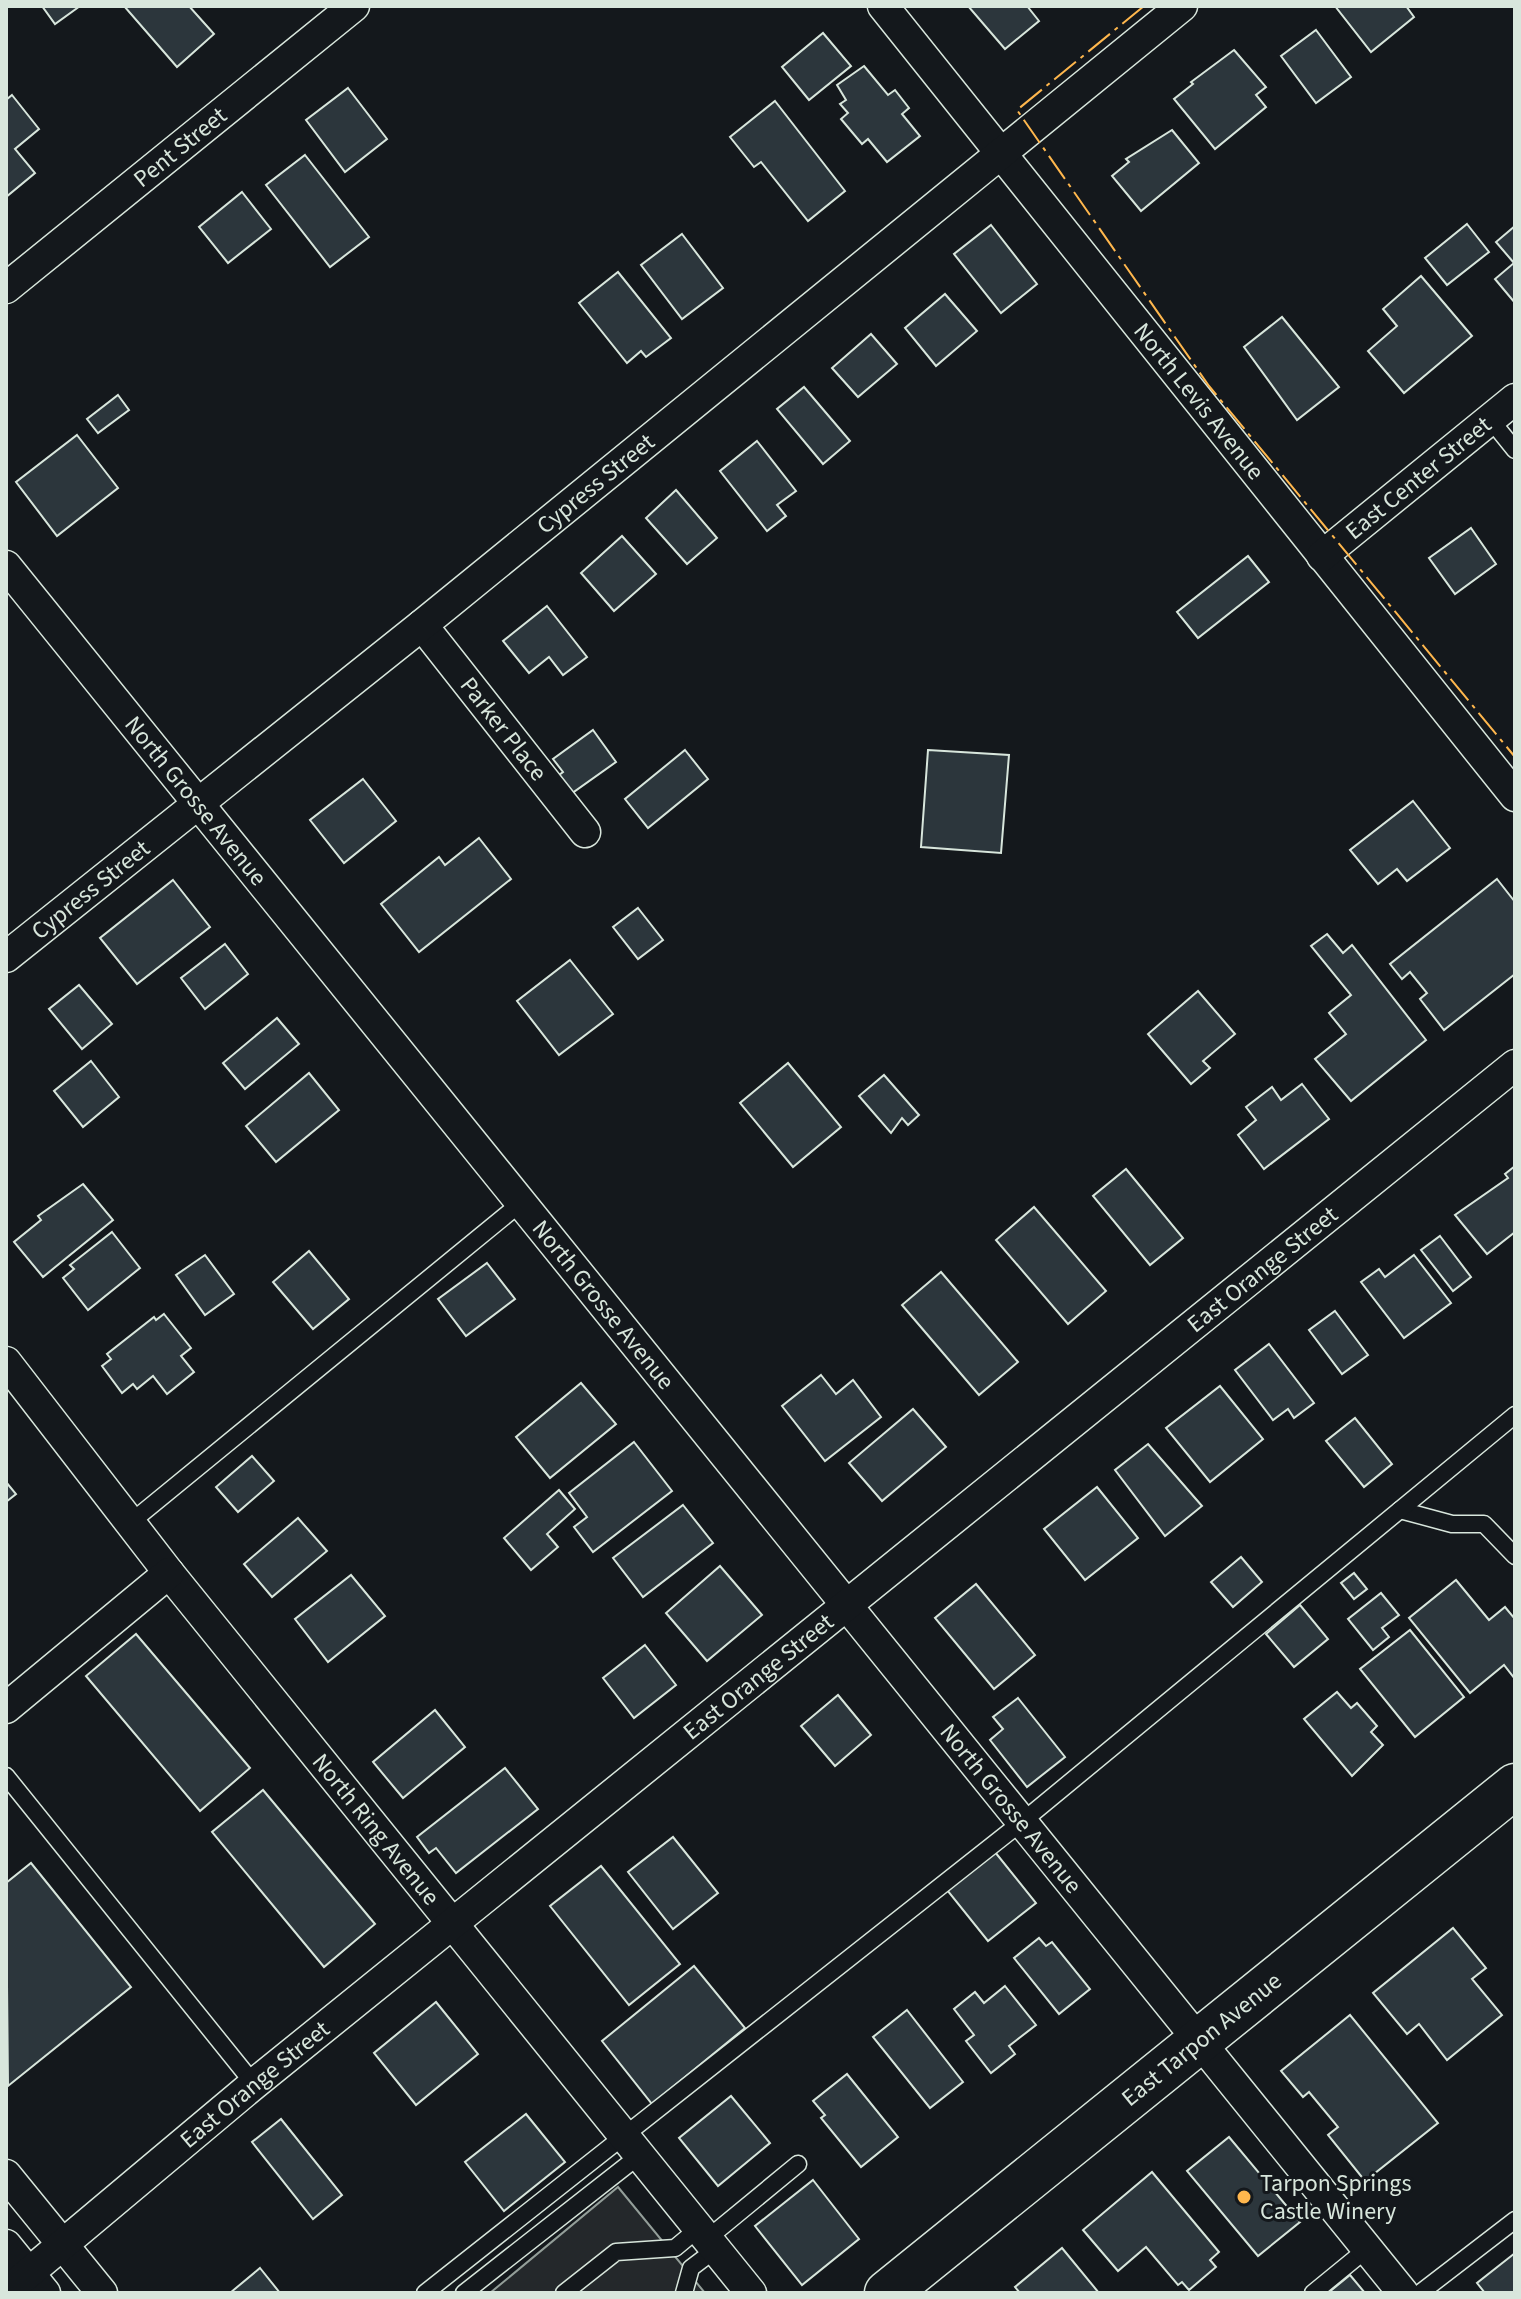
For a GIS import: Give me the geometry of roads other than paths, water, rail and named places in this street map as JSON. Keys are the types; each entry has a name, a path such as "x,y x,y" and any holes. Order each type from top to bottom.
{"main road":[{"name":"East Tarpon Avenue","path":"887,2293 1515,1786"}],"street":[{"name":"Pent Street","path":"6,288 354,6"},
{"name":"North Levis Avenue","path":"883,6 1515,796"},
{"name":"Cypress Street","path":"6,957 422,625 1182,6"},
{"name":"East Center Street","path":"1322,556 1515,399"},
{"name":"North Grosse Avenue","path":"6,566 849,1604 1403,2293"},
{"name":"Parker Place","path":"422,625 585,832"},
{"name":"East Orange Street","path":"27,2286 62,2245 254,2084 1515,1065"},
{"name":"North Ring Avenue","path":"6,1362 169,1573 751,2293"},
{"path":"6,1708 169,1573"},
{"path":"6,2175 102,2293"},
{"path":"6,2245 27,2286"}],"lane":[{"path":"1490,419 1515,450"},
{"path":"130,1523 522,1202"},
{"path":"464,2293 631,2145 1515,1415"},
{"path":"1400,1510 1452,1524 1484,1524 1515,1556"},
{"path":"6,1776 254,2084"},
{"path":"425,2293 631,2145"},
{"path":"684,2293 691,2268 707,2239 798,2164"},
{"path":"1420,2293 1515,2220"},
{"path":"564,2293 616,2252 675,2248 707,2239"},
{"path":"1313,2293 1368,2248"}],"place":[{"name":"Tarpon Springs Castle Winery","path":"1244,2197"}]}
